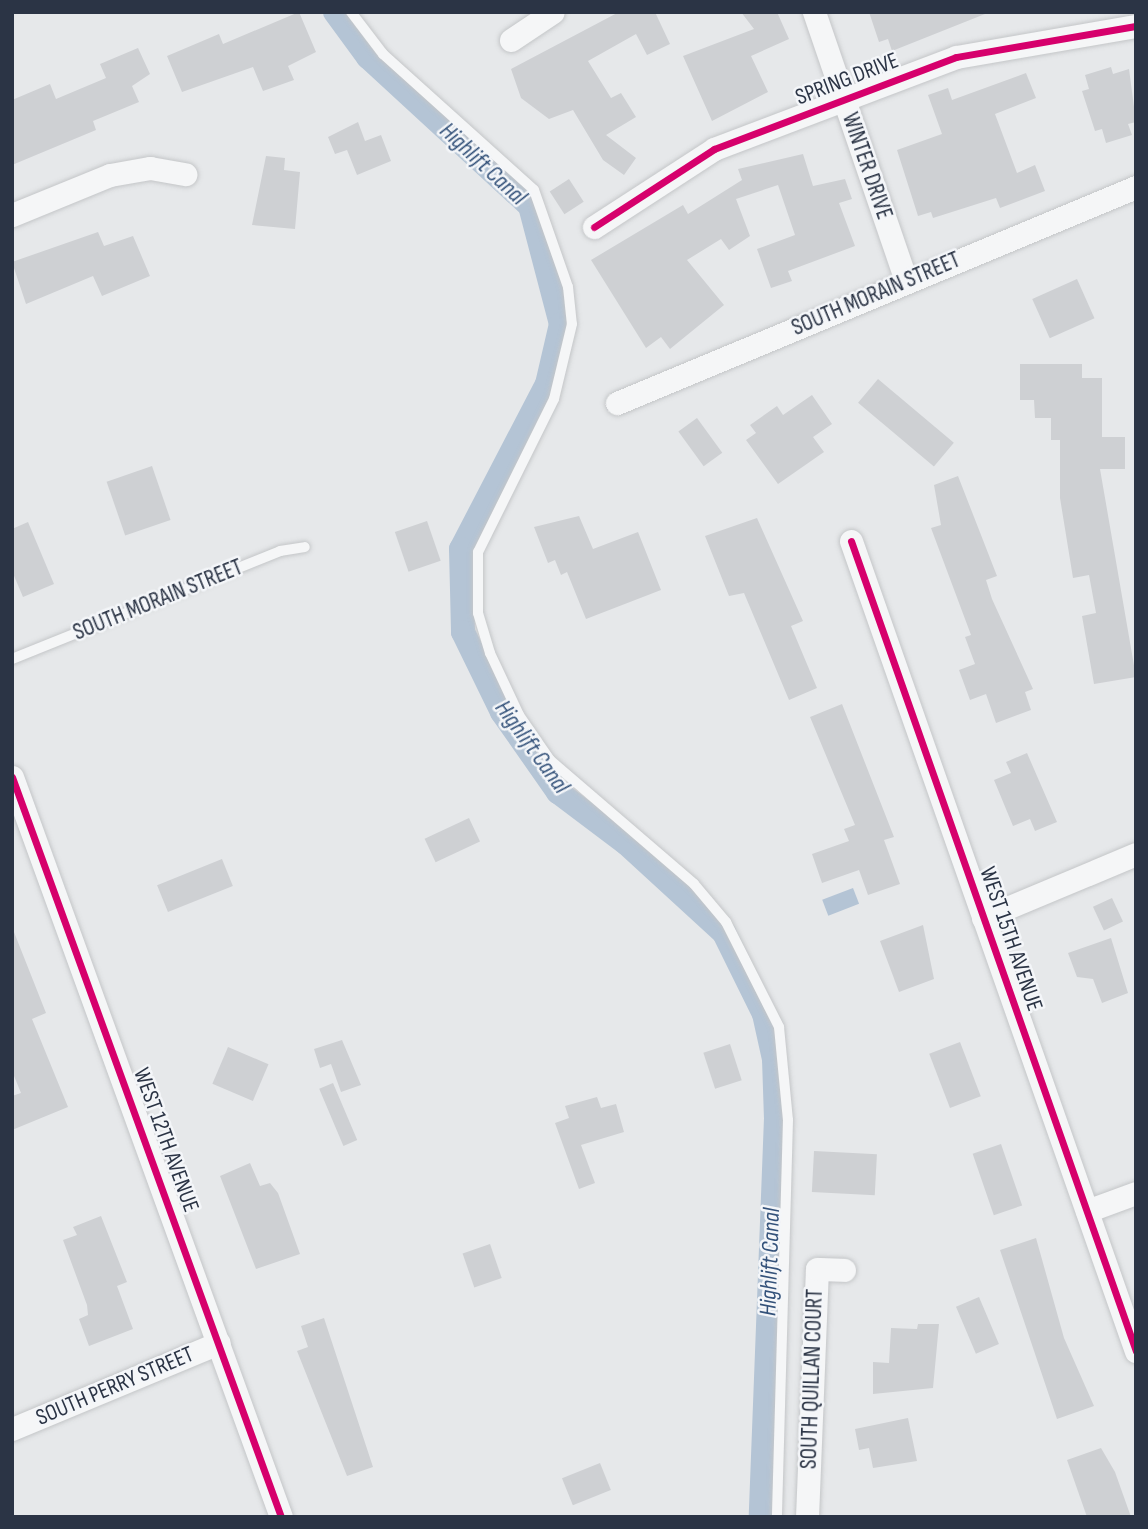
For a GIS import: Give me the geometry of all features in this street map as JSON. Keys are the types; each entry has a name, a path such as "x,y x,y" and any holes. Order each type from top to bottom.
{"street":[{"path":"511,40 553,12"},
{"name":"WINTER DRIVE","path":"814,12 906,281"},
{"name":"SPRING DRIVE","path":"594,227 714,149 981,50 1136,26"},
{"path":"12,215 110,175 150,168 184,174"},
{"name":"SOUTH MORAIN STREET","path":"617,403 1136,187"},
{"name":"WEST 15TH AVENUE","path":"851,541 1136,1351"},
{"name":"WEST 12TH AVENUE","path":"12,777 281,1517"},
{"path":"983,918 1136,854"},
{"path":"1087,1211 1136,1193"},
{"name":"SOUTH QUILLAN COURT","path":"807,1517 817,1269 844,1270"},
{"name":"SOUTH PERRY STREET","path":"12,1429 219,1343"}],"lane":[{"path":"351,12 383,54 534,190 568,287 570,335 554,399 478,552 478,613 490,653 519,715 550,760 694,884 726,922 779,1027 788,1120 777,1517"},
{"name":"SOUTH MORAIN STREET","path":"12,659 280,551 305,547"}],"water":[{"path":"853,888 859,904 828,916 822,900"}],"building":[{"path":"299,12 316,52 288,66 294,80 263,91 253,67 182,92 167,56 219,34 223,44"},
{"path":"619,12 655,12 670,44 647,55 636,34 588,61 611,98 621,93 636,117 606,135 636,158 624,175 603,160 573,110 549,119 521,98 511,69"},
{"path":"741,12 777,12 789,39 751,56 768,92 712,121 683,56 754,29"},
{"path":"869,12 985,14 892,51 888,39 879,42"},
{"path":"138,48 150,74 132,86 139,102 93,121 96,130 12,165 12,100 50,84 56,99 106,78 100,64"},
{"path":"1111,67 1113,74 1129,69 1136,122 1128,124 1132,135 1106,143 1102,129 1095,131 1082,91 1089,89 1085,75"},
{"path":"1026,73 1036,98 995,114 1017,173 1035,165 1045,191 1000,208 996,198 933,218 931,212 918,216 897,150 942,134 928,95 948,88 952,100"},
{"path":"358,122 365,141 381,135 391,161 357,175 347,150 335,154 328,137"},
{"path":"803,154 813,186 845,179 852,199 839,203 855,246 788,271 792,281 771,288 757,249 795,235 778,185 736,199 750,236 729,250 721,239 687,260 724,305 670,349 661,337 646,348 591,260 683,205 688,214 742,180 738,169"},
{"path":"266,156 285,158 284,170 300,172 295,229 252,225"},
{"path":"569,179 584,202 564,214 550,192"},
{"path":"98,232 104,246 133,236 150,276 102,296 93,276 26,304 12,262"},
{"path":"1077,279 1094,318 1050,338 1032,299"},
{"path":"1020,364 1082,364 1082,378 1102,378 1102,437 1125,437 1125,469 1100,469 1136,677 1094,684 1082,616 1096,613 1089,575 1073,578 1060,498 1060,440 1051,440 1051,418 1035,418 1034,400 1020,400"},
{"path":"878,379 954,443 934,466 858,403"},
{"path":"812,395 832,424 813,437 824,452 778,484 746,440 756,433 750,425 777,406 783,415"},
{"path":"697,418 722,453 704,466 678,432"},
{"path":"152,466 171,520 125,536 107,482"},
{"path":"958,476 997,576 986,580 992,599 1033,689 1025,692 1031,710 996,723 986,694 970,700 959,670 975,664 965,637 971,635 931,528 941,525 934,485"},
{"path":"579,516 593,549 638,532 661,590 586,619 567,572 561,575 555,560 548,563 534,527"},
{"path":"757,518 803,621 791,626 817,688 789,700 744,593 729,596 705,536"},
{"path":"427,521 441,561 409,572 395,532"},
{"path":"28,522 54,584 23,597 12,571 12,529"},
{"path":"842,704 894,837 884,840 900,884 868,895 859,870 822,883 812,854 849,841 844,829 855,825 810,717"},
{"path":"1027,753 1057,822 1035,831 1030,819 1013,826 994,780 1011,773 1006,762"},
{"path":"469,818 480,842 436,862 425,839"},
{"path":"222,859 233,886 168,912 157,885"},
{"path":"1112,898 1123,922 1104,930 1093,907"},
{"path":"923,925 934,979 899,992 880,941"},
{"path":"12,927 46,1013 32,1019 68,1107 12,1130 12,1096 21,1093 12,1071"},
{"path":"1111,938 1128,993 1102,1003 1093,979 1077,977 1068,953"},
{"path":"342,1040 361,1085 341,1092 331,1064 320,1068 314,1049"},
{"path":"960,1042 981,1096 950,1108 929,1054"},
{"path":"730,1044 742,1080 715,1089 703,1053"},
{"path":"228,1047 269,1064 253,1101 212,1084"},
{"path":"333,1083 357,1140 343,1146 319,1089"},
{"path":"597,1097 601,1108 616,1104 624,1132 581,1145 595,1183 579,1189 555,1123 569,1118 565,1106"},
{"path":"1001,1144 1022,1205 994,1215 973,1154"},
{"path":"814,1151 877,1154 875,1195 812,1192"},
{"path":"250,1163 260,1186 270,1183 278,1193 300,1254 256,1269 220,1176"},
{"path":"101,1216 127,1282 117,1286 133,1329 89,1346 79,1319 88,1315 87,1305 63,1240 77,1235 73,1227"},
{"path":"1036,1238 1064,1338 1094,1406 1057,1419 1000,1250"},
{"path":"490,1244 502,1278 474,1287 463,1253"},
{"path":"979,1297 999,1344 976,1354 956,1307"},
{"path":"324,1318 373,1467 347,1476 297,1351 308,1347 301,1326"},
{"path":"918,1324 939,1324 933,1388 873,1394 873,1362 889,1363 891,1328 917,1329"},
{"path":"908,1418 917,1461 873,1468 869,1448 859,1450 855,1429"},
{"path":"1101,1448 1115,1472 1131,1517 1087,1517 1067,1460"},
{"path":"600,1463 611,1490 573,1505 562,1478"}],"waterway":[{"name":"Highlift Canal","path":"335,12 368,57 530,206 561,324 547,384 461,549 463,632 502,712 558,792 627,844 724,933 764,1014 774,1059 776,1118 761,1517"}],"cycle path":[{"path":"594,227 714,149 956,57 1136,26"},
{"path":"851,541 1136,1351"},
{"path":"12,777 281,1517"}]}
